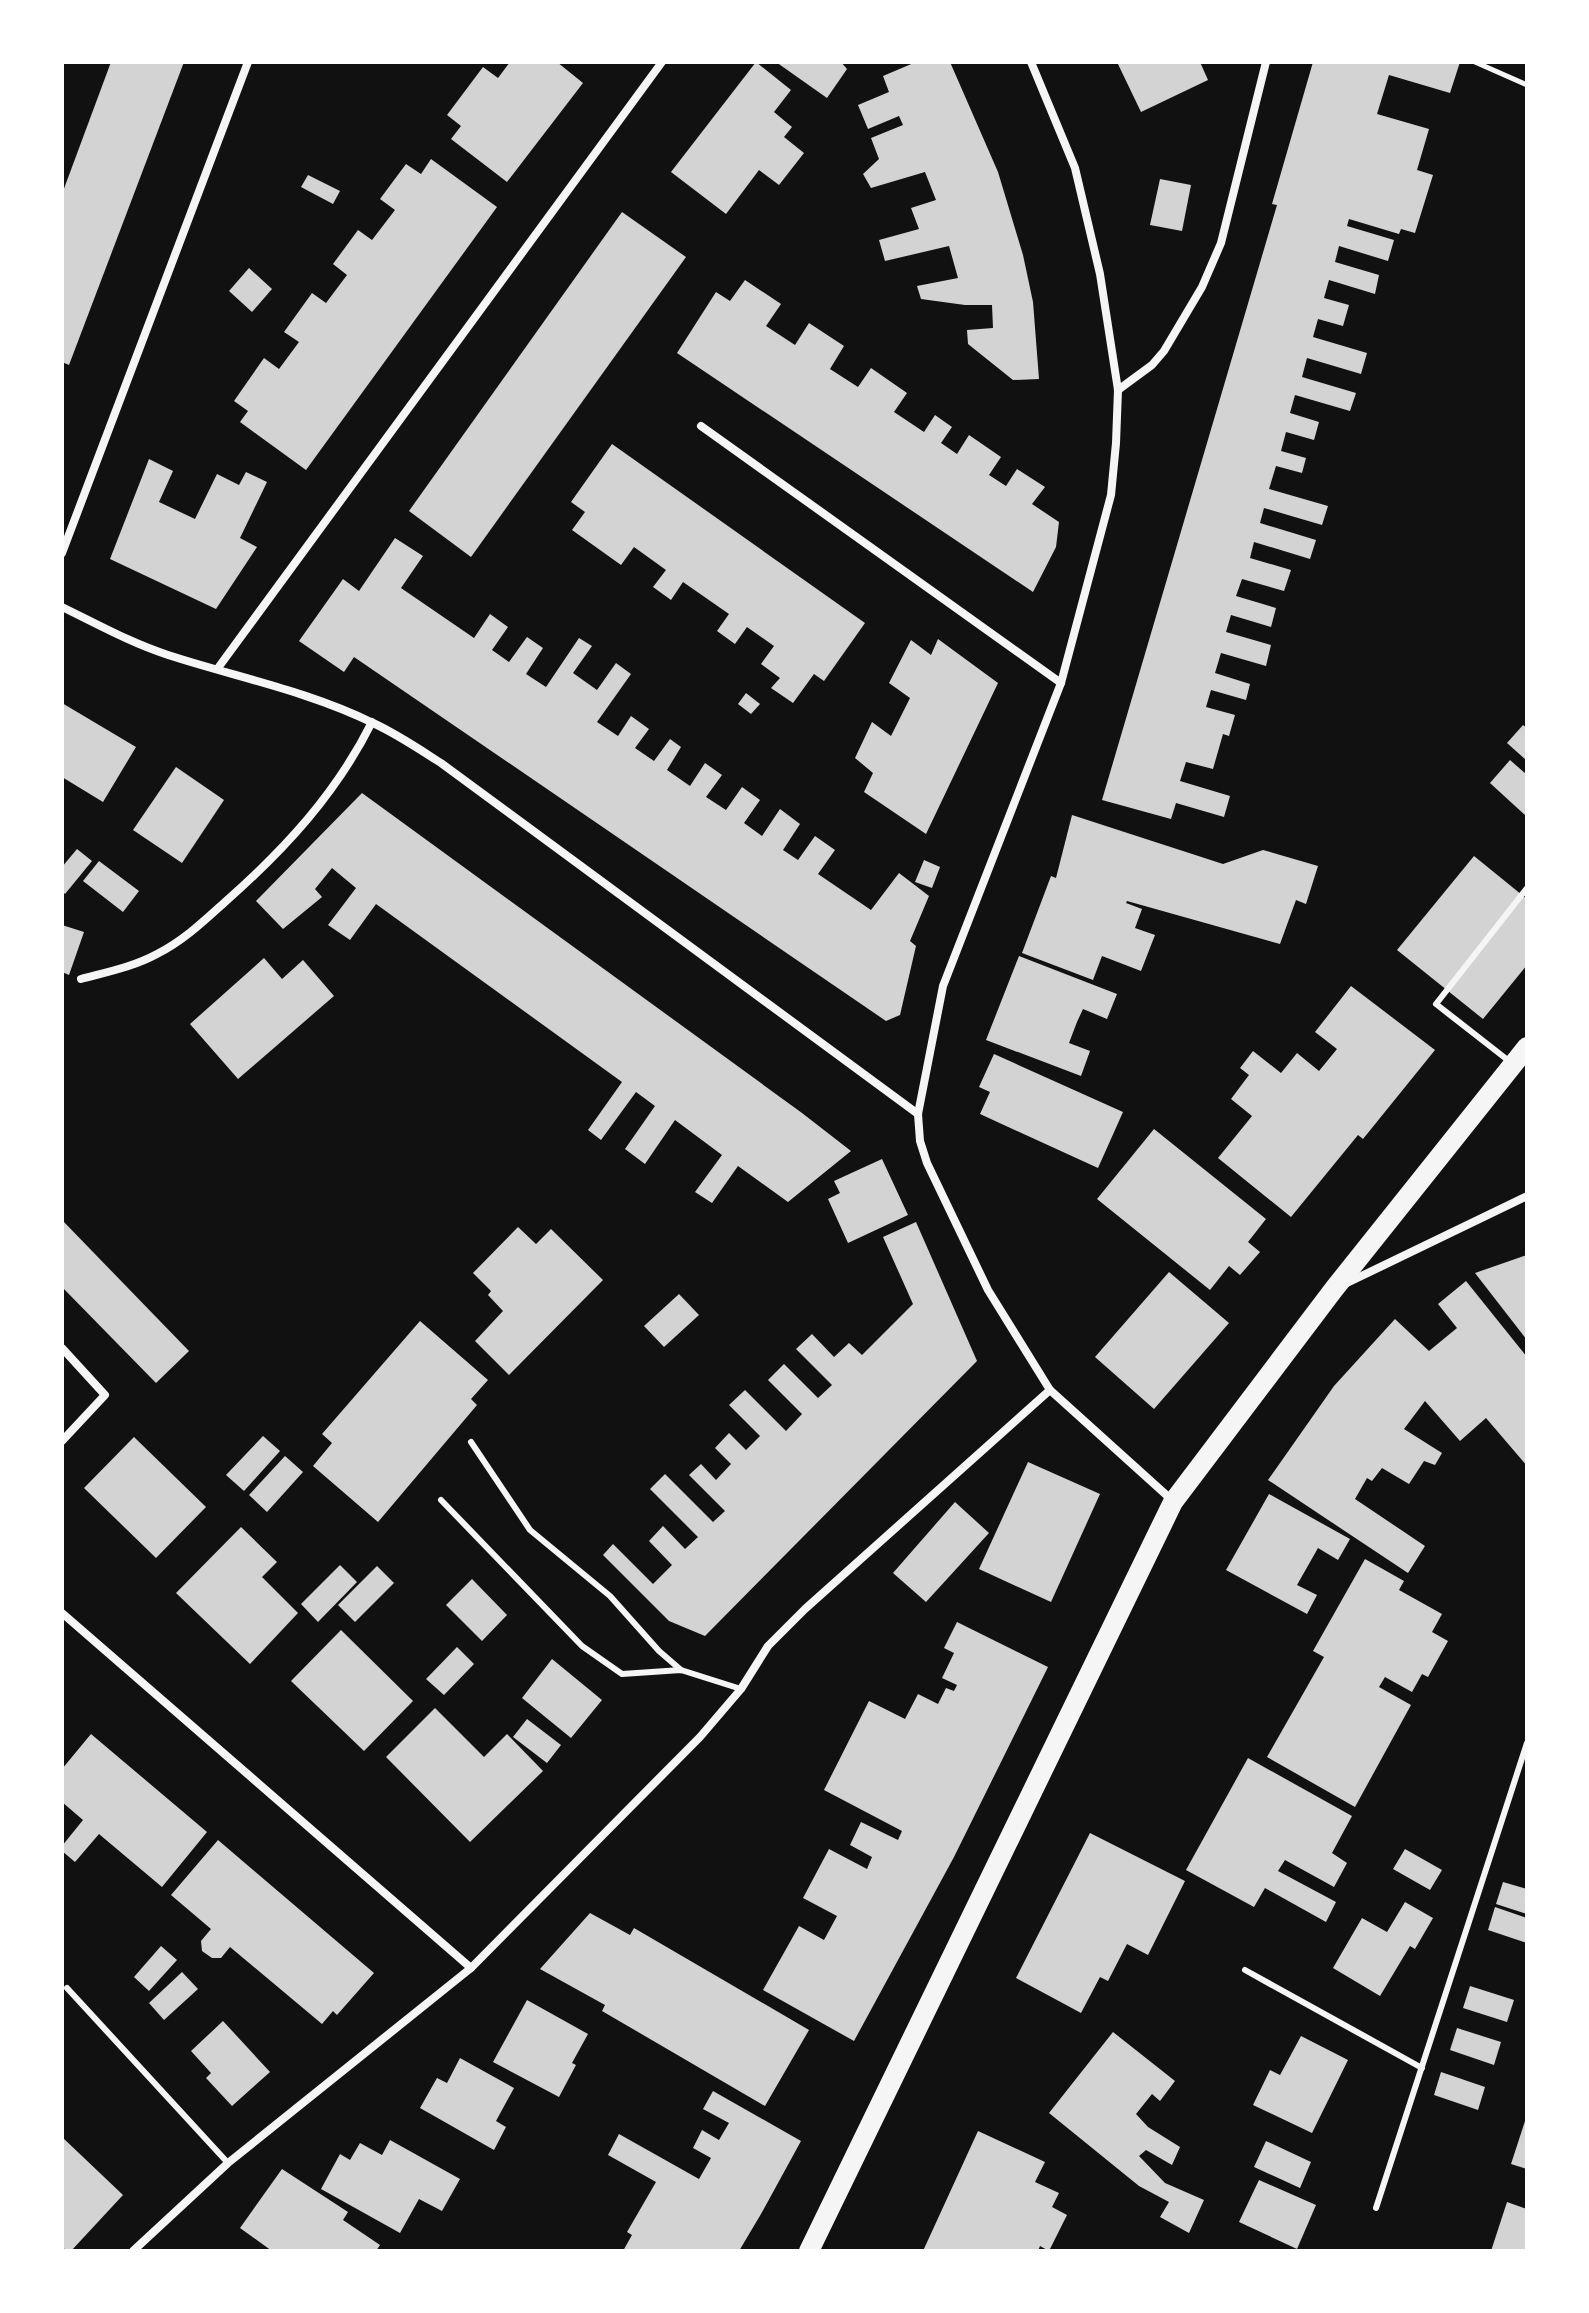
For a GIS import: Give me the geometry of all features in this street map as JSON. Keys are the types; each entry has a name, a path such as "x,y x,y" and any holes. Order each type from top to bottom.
{"main road":[{"path":"809,2251 1173,1502 1334,1289 1527,1047"}],"street":[{"path":"62,553 248,62"},
{"path":"218,668 662,62"},
{"path":"1031,62 1075,168 1100,274 1118,390 1111,495 1061,683 952,957 932,1036 918,1114 920,1141 927,1163 988,1290 1050,1390 1173,1502"},
{"path":"1118,390 1152,365 1164,351 1202,287 1221,243 1266,62"},
{"path":"701,426 1061,683"},
{"path":"62,607 124,638 169,655 218,668 372,722 441,763 918,1114"},
{"path":"81,979 126,967 157,954 189,934 258,873 327,798 354,759 372,722"},
{"path":"1334,1289 1527,1196"},
{"path":"62,1348 105,1395 62,1441"},
{"path":"133,2251 228,2163 471,1968 700,1737 741,1689 768,1646 805,1609 1050,1390"},
{"path":"62,1613 471,1968"}],"lane":[{"path":"1513,1065 1436,1004 1527,888"},
{"path":"471,1442 530,1530 610,1596 659,1651 681,1670"},
{"path":"441,1500 582,1646 622,1674 681,1670 741,1689"},
{"path":"1376,2208 1527,1743"},
{"path":"1245,1970 1422,2068"},
{"path":"67,1988 228,2163"}],"path":[{"path":"1475,62 1527,85"}],"building":[{"path":"111,62 184,62 69,365 62,362 62,194"},
{"path":"510,62 557,62 583,83 507,182 451,139 461,126 447,115 483,67 498,78"},
{"path":"756,62 791,90 774,112 792,127 784,137 804,153 779,185 759,170 726,214 671,172"},
{"path":"776,62 841,62 847,69 827,98"},
{"path":"916,62 950,62 998,172 1023,255 1033,302 1039,379 1013,380 968,344 967,330 993,328 992,305 921,299 917,286 958,278 949,246 885,261 879,240 919,229 911,208 936,200 925,172 871,188 863,174 879,159 871,138 903,125 899,116 868,129 858,105 889,92 883,76"},
{"path":"1117,62 1200,62 1208,80 1141,112"},
{"path":"1313,62 1460,62 1450,93 1389,75 1377,114 1429,129 1417,170 1433,175 1415,233 1401,229 1399,234 1349,219 1347,226 1394,240 1388,261 1339,246 1335,262 1379,275 1375,294 1329,280 1324,298 1349,305 1343,326 1318,319 1313,337 1367,353 1361,374 1307,358 1302,377 1356,393 1350,411 1295,395 1290,413 1319,422 1314,440 1286,432 1281,451 1306,458 1302,473 1276,466 1269,489 1328,506 1322,525 1264,508 1260,523 1316,540 1310,559 1254,542 1250,558 1291,570 1284,591 1242,579 1236,596 1276,608 1271,627 1231,615 1226,632 1271,645 1266,666 1221,653 1215,673 1250,684 1246,700 1211,690 1206,707 1235,715 1229,736 1223,734 1213,769 1186,762 1180,781 1230,796 1224,817 1176,803 1171,819 1102,800 1277,205 1272,204"},
{"path":"431,159 497,207 306,470 240,422 248,411 234,401 264,358 279,369 299,342 284,332 312,293 326,303 347,275 333,264 358,230 372,240 395,210 380,199 406,164 421,174"},
{"path":"308,175 340,191 333,204 301,187"},
{"path":"1160,179 1191,185 1182,231 1150,225"},
{"path":"622,212 686,257 471,557 409,511"},
{"path":"249,268 272,289 252,312 229,291"},
{"path":"745,280 781,304 766,326 795,345 809,323 844,346 830,369 858,387 871,368 907,393 894,412 924,432 935,415 952,427 941,443 957,454 969,435 1001,457 989,475 1006,486 1017,469 1045,487 1032,504 1059,522 1056,547 1033,592 677,353 716,292 730,301"},
{"path":"612,444 865,623 824,681 814,674 793,703 771,688 780,678 761,664 774,646 747,627 735,644 717,631 729,614 683,582 671,600 653,587 666,570 634,547 621,565 572,530 585,512 571,502"},
{"path":"149,459 173,471 159,502 195,519 217,474 239,485 246,472 267,482 240,538 257,547 216,609 110,559"},
{"path":"395,538 423,556 401,588 474,638 490,614 508,627 492,650 509,662 527,637 543,648 526,674 546,687 579,638 592,646 573,673 597,690 616,663 631,674 597,722 618,736 631,716 649,729 635,748 654,761 670,739 681,747 667,770 690,786 705,763 722,775 706,797 726,810 742,787 760,800 744,823 762,836 780,809 800,824 783,850 798,860 815,836 835,850 818,874 871,910 899,873 929,896 910,941 916,946 900,1015 886,1021 354,657 344,672 299,641 343,579 359,591"},
{"path":"938,639 998,683 926,834 864,792 873,773 855,758 872,722 891,736 910,698 889,683 911,640 931,655"},
{"path":"746,693 760,704 751,714 738,704"},
{"path":"62,703 136,747 103,802 62,777"},
{"path":"1523,725 1527,728 1527,761 1507,743"},
{"path":"1510,760 1527,775 1527,817 1490,783"},
{"path":"176,767 224,800 182,863 133,830"},
{"path":"362,793 851,1151 788,1202 738,1166 712,1203 695,1192 722,1155 675,1120 645,1164 625,1149 655,1106 636,1092 601,1140 588,1130 622,1082 376,904 350,940 328,925 356,888 332,868 315,889 322,897 283,929 256,901"},
{"path":"1072,815 1223,864 1263,850 1318,866 1306,904 1296,900 1280,944 1127,901 1142,909 1135,928 1155,935 1141,971 1102,956 1093,980 1022,953 1051,876 1056,878"},
{"path":"77,849 92,861 65,894 62,891 62,867"},
{"path":"1474,856 1527,899 1527,965 1483,1019 1397,950"},
{"path":"924,860 940,867 932,888 915,882"},
{"path":"99,861 139,891 123,912 83,881"},
{"path":"62,925 84,932 69,975 62,972"},
{"path":"1019,956 1117,994 1107,1019 1083,1009 1077,1022 1069,1043 1090,1051 1081,1076 986,1040"},
{"path":"264,958 282,979 303,960 334,996 238,1079 190,1024"},
{"path":"1351,986 1435,1050 1363,1139 1358,1135 1291,1217 1218,1158 1252,1116 1231,1099 1249,1075 1240,1068 1253,1051 1281,1073 1297,1053 1319,1071 1337,1049 1315,1032"},
{"path":"994,1054 1123,1112 1098,1168 980,1114 990,1092 979,1087"},
{"path":"1154,1129 1266,1219 1248,1242 1260,1252 1240,1275 1229,1266 1210,1290 1097,1199"},
{"path":"882,1159 908,1215 848,1243 828,1199 840,1193 834,1181"},
{"path":"62,1220 189,1351 156,1383 62,1287"},
{"path":"916,1222 977,1361 705,1636 669,1621 603,1555 613,1544 653,1584 672,1565 649,1541 663,1526 685,1549 698,1537 650,1489 665,1474 713,1522 725,1511 689,1475 701,1464 716,1480 731,1464 715,1448 729,1433 746,1450 760,1436 729,1405 745,1390 786,1431 802,1414 768,1380 784,1364 818,1398 832,1385 796,1349 812,1334 834,1357 849,1343 862,1355 913,1304 883,1237"},
{"path":"518,1227 536,1244 551,1229 603,1280 509,1375 475,1341 503,1311 488,1295 491,1291 473,1273"},
{"path":"1527,1255 1527,1340 1475,1273"},
{"path":"1169,1272 1229,1323 1154,1409 1095,1357"},
{"path":"1466,1281 1527,1357 1527,1466 1486,1418 1460,1441 1425,1401 1404,1429 1442,1453 1435,1465 1424,1461 1409,1484 1382,1468 1372,1481 1367,1478 1355,1499 1425,1546 1408,1573 1268,1480 1334,1386 1395,1319 1429,1351 1457,1328 1438,1304"},
{"path":"679,1294 699,1315 664,1347 644,1326"},
{"path":"420,1321 488,1380 471,1399 477,1405 378,1522 313,1466 332,1443 322,1434"},
{"path":"263,1436 280,1451 244,1491 226,1475"},
{"path":"134,1437 206,1507 156,1558 84,1488"},
{"path":"285,1456 303,1472 267,1512 249,1495"},
{"path":"1028,1462 1100,1494 1051,1602 979,1569"},
{"path":"1269,1494 1350,1539 1338,1560 1318,1548 1297,1585 1317,1595 1307,1614 1226,1570"},
{"path":"955,1502 989,1533 926,1602 893,1573"},
{"path":"241,1527 277,1562 262,1577 298,1613 250,1664 176,1593"},
{"path":"1365,1559 1404,1581 1399,1590 1442,1614 1432,1632 1448,1641 1428,1677 1422,1674 1412,1692 1385,1677 1379,1687 1411,1705 1355,1807 1267,1757 1324,1657 1313,1651"},
{"path":"340,1565 357,1582 318,1622 301,1604"},
{"path":"377,1566 394,1583 355,1622 338,1605"},
{"path":"472,1579 507,1615 482,1641 446,1605"},
{"path":"957,1622 1048,1667 954,1857 854,2041 763,1990 799,1926 824,1940 837,1916 803,1898 829,1849 867,1869 872,1857 850,1845 861,1822 898,1840 902,1831 824,1790 869,1701 905,1719 918,1694 938,1704 946,1688 954,1691 957,1685 942,1678 954,1653 944,1648"},
{"path":"341,1630 413,1701 364,1751 291,1681"},
{"path":"457,1647 474,1664 444,1695 426,1679"},
{"path":"552,1659 602,1700 571,1738 522,1698"},
{"path":"435,1708 484,1757 507,1734 543,1771 470,1842 386,1757"},
{"path":"527,1719 561,1745 547,1763 513,1737"},
{"path":"91,1734 207,1832 162,1887 99,1834 75,1862 62,1851 62,1846 83,1820 62,1802 62,1769"},
{"path":"1248,1758 1352,1816 1332,1853 1347,1863 1334,1887 1285,1860 1278,1871 1336,1902 1326,1922 1265,1888 1254,1907 1186,1870"},
{"path":"1090,1833 1185,1881 1148,1955 1127,1944 1108,1981 1100,1977 1081,2013 1016,1978"},
{"path":"218,1840 374,1973 337,2015 333,2011 322,2024 230,1947 221,1958 212,1958 202,1951 201,1941 211,1929 171,1895"},
{"path":"1405,1849 1442,1870 1430,1890 1393,1869"},
{"path":"1503,1882 1527,1889 1527,1914 1496,1904"},
{"path":"1405,1902 1433,1918 1415,1949 1410,1946 1380,1996 1333,1968 1362,1918 1387,1932"},
{"path":"1495,1907 1527,1918 1527,1943 1488,1930"},
{"path":"590,1913 630,1935 634,1928 809,2030 765,2106 602,2011 605,2005 540,1969"},
{"path":"161,1946 177,1960 149,1991 134,1977"},
{"path":"182,1972 198,1989 164,2020 149,2003"},
{"path":"1470,1986 1514,2000 1507,2022 1463,2008"},
{"path":"527,2000 588,2034 572,2063 576,2065 559,2097 493,2062"},
{"path":"223,2021 270,2072 232,2106 206,2078 211,2073 191,2051"},
{"path":"1457,2028 1501,2042 1494,2065 1450,2050"},
{"path":"1113,2032 1175,2081 1160,2101 1152,2094 1136,2114 1148,2127 1180,2147 1172,2165 1146,2150 1139,2156 1165,2183 1204,2200 1189,2233 1160,2217 1169,2202 1139,2186 1049,2113"},
{"path":"1301,2036 1348,2060 1312,2133 1253,2105 1270,2070 1280,2075"},
{"path":"460,2058 514,2088 496,2121 506,2127 494,2150 420,2108 437,2078 447,2083"},
{"path":"1441,2072 1485,2087 1478,2110 1434,2095"},
{"path":"713,2091 801,2141 761,2214 739,2251 623,2251 632,2235 627,2232 656,2182 608,2155 619,2134 699,2179 711,2158 693,2148 702,2130 719,2140 729,2123 703,2109"},
{"path":"1527,2118 1527,2169 1511,2164"},
{"path":"978,2131 1045,2162 1035,2182 1059,2193 1052,2207 1067,2215 1049,2251 1040,2246 1038,2251 923,2251"},
{"path":"62,2137 123,2195 71,2251 62,2248"},
{"path":"390,2140 460,2179 442,2211 419,2199 400,2233 321,2189 340,2154 350,2160 360,2143 382,2155"},
{"path":"1266,2141 1311,2162 1300,2188 1254,2167"},
{"path":"282,2169 348,2212 343,2220 380,2245 376,2251 272,2251 240,2228"},
{"path":"1259,2180 1316,2205 1297,2249 1239,2222"},
{"path":"1507,2202 1527,2209 1527,2251 1491,2251"}]}
